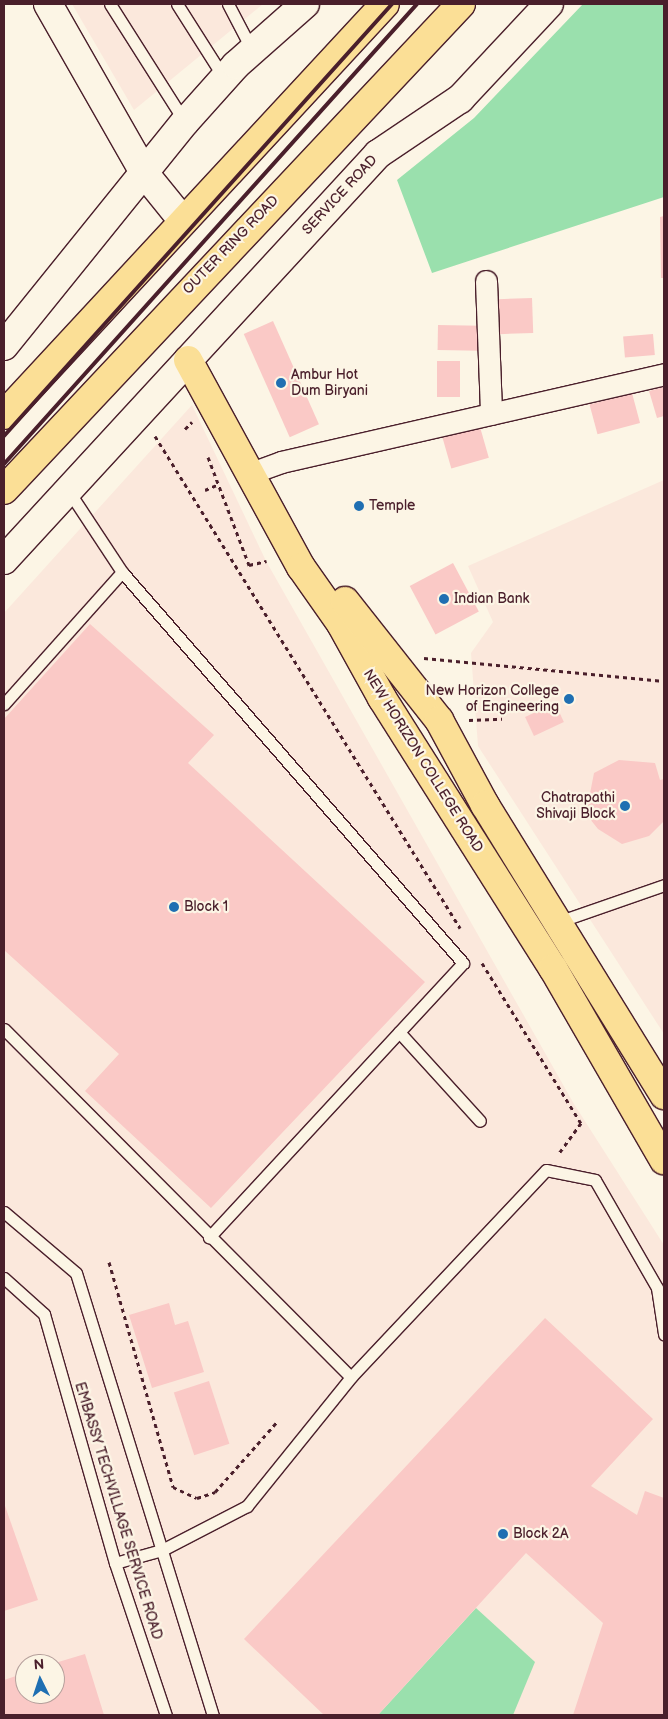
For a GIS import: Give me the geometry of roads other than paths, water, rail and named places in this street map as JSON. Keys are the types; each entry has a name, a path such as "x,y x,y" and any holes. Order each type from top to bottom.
{"main road":[{"path":"4,415 385,4"},
{"name":"OUTER RING ROAD","path":"4,490 461,4"},
{"name":"NEW HORIZON COLLEGE ROAD","path":"194,352 260,470 357,619 439,720 558,922 664,1095"},
{"name":"NEW HORIZON COLLEGE ROAD","path":"260,470 301,567 341,624 382,698 553,968 664,1160"}],"street":[{"path":"48,4 145,174 183,221"},
{"path":"4,346 145,174 185,122 252,50 305,4"},
{"name":"SERVICE ROAD","path":"4,560 378,154 460,99 549,4"},
{"path":"486,281 492,414"},
{"path":"260,470 664,374"}],"lane":[{"path":"110,4 185,122"},
{"path":"177,4 225,79"},
{"path":"228,4 252,50"},
{"path":"68,490 122,572 464,962 209,1237"},
{"path":"4,704 122,572"},
{"path":"558,922 664,885"},
{"path":"4,1029 209,1237 351,1377"},
{"path":"399,1032 480,1121"},
{"path":"116,1562 162,1550 247,1506 351,1377 546,1170 595,1180 661,1292 664,1334"},
{"path":"4,1212 76,1273 213,1715"},
{"name":"EMBASSY TECHVILLAGE SERVICE ROAD","path":"4,1278 44,1314 116,1562 166,1715"}],"railway":[{"path":"4,436 392,4"},
{"path":"4,464 417,4"}],"place":[{"name":"Ambur Hot Dum Biryani","path":"281,383"},
{"name":"Temple","path":"359,506"},
{"name":"Indian Bank","path":"444,599"},
{"name":"New Horizon College of Engineering","path":"569,699"},
{"name":"Chatrapathi Shivaji Block","path":"625,806"},
{"name":"Block 1","path":"174,907"},
{"name":"Block 2A","path":"503,1534"}]}
